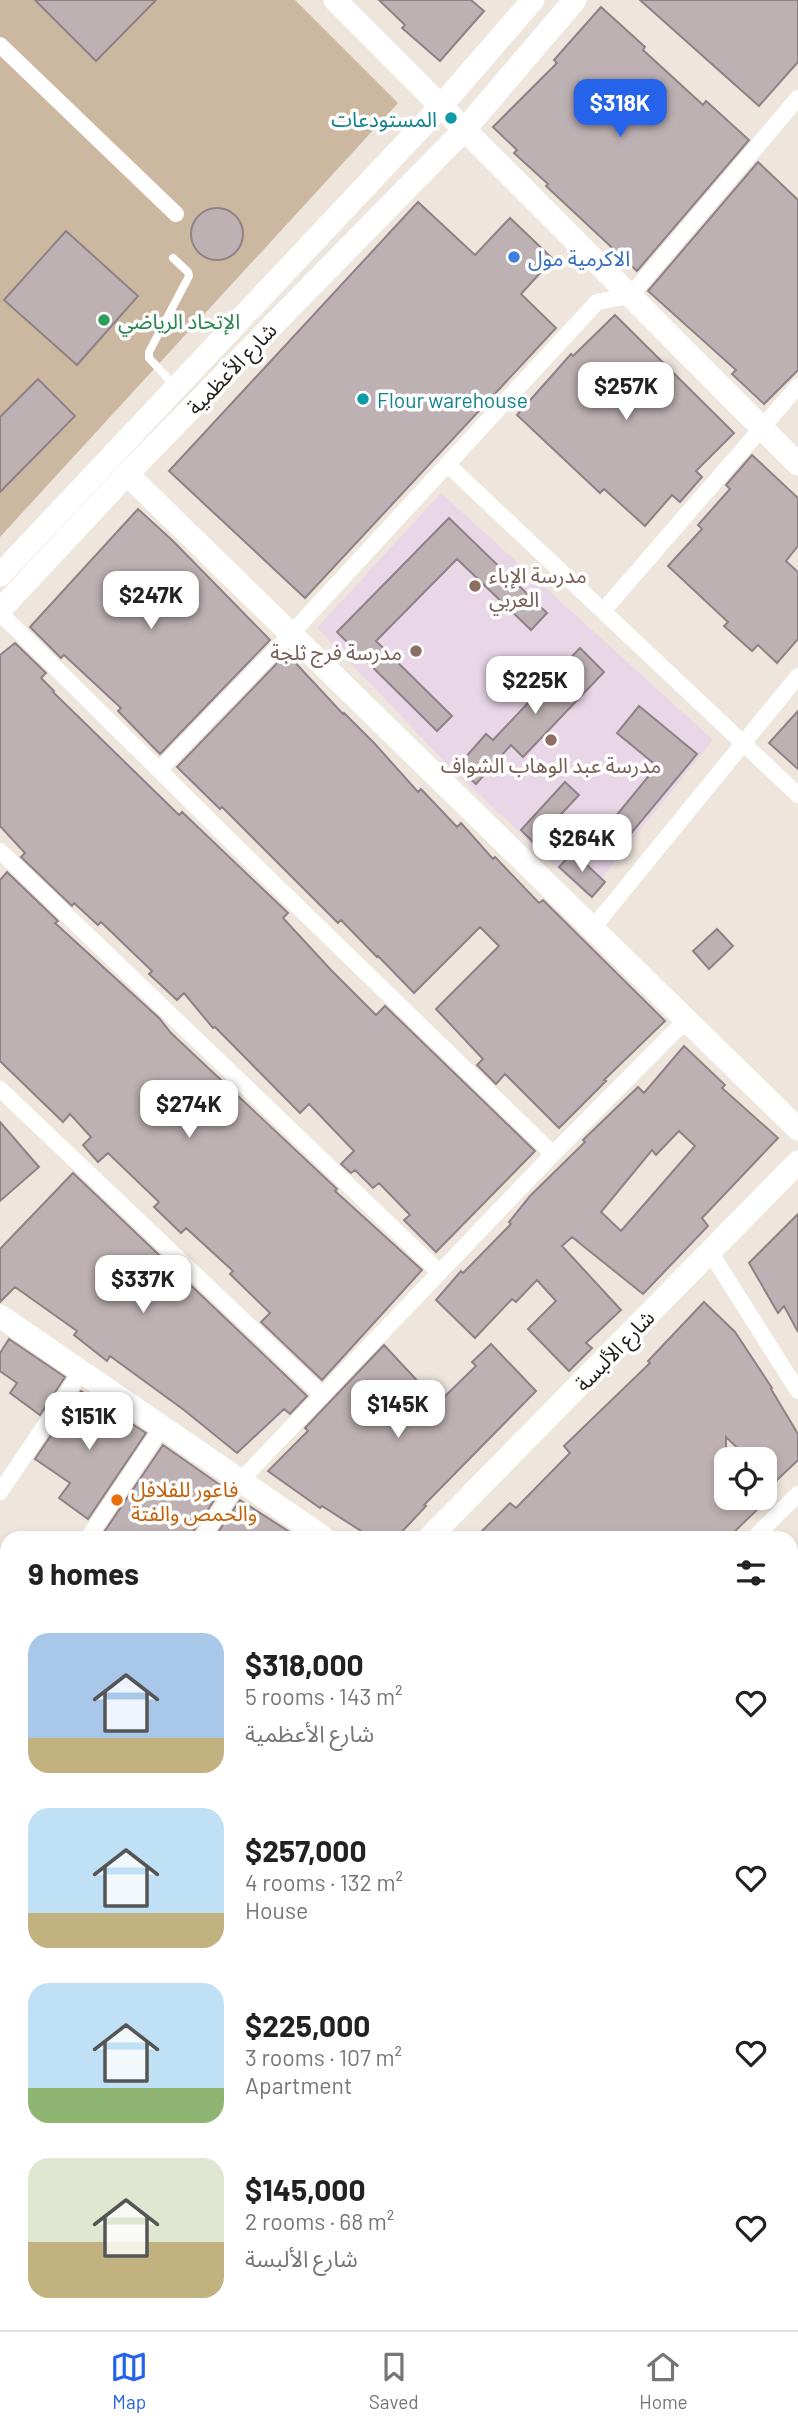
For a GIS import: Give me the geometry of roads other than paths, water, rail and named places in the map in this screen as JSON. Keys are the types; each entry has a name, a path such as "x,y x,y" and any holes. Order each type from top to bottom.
{"street":[{"path":"335,0 798,464"},
{"path":"0,575 441,106 533,0"},
{"name":"شارع الأعظمية","path":"0,611 127,474 465,129 575,0"},
{"path":"0,44 176,214"},
{"path":"159,770 291,634 597,302 630,296 798,98"},
{"path":"603,611 798,386"},
{"path":"447,464 798,795"},
{"path":"127,474 798,1129"},
{"path":"0,611 553,1154"},
{"path":"592,929 798,676"},
{"path":"0,851 439,1272"},
{"path":"207,1531 240,1481 553,1154 686,1020"},
{"path":"0,1089 322,1395"},
{"name":"شارع الألبسة","path":"436,1531 798,1162"},
{"path":"710,1252 798,1391"},
{"path":"0,1316 314,1531"},
{"path":"0,1492 81,1372"},
{"path":"93,1531 162,1427"},
{"path":"761,1531 798,1494"}],"lane":[{"path":"173,258 189,276 149,352 149,358 177,387"}],"place":[{"name":"المستودعات","path":"451,118"},
{"name":"الاكرمية مول","path":"514,257"},
{"name":"الإتحاد الرياضي","path":"104,320"},
{"name":"Flour warehouse","path":"363,399"},
{"name":"مدرسة الإباء العربي","path":"475,586"},
{"name":"مدرسة فرج ثلجة","path":"416,651"},
{"name":"مدرسة عبد الوهاب الشواف","path":"551,740"},
{"name":"فاعور للفلافل والحمص والفتة","path":"117,1500"}]}
